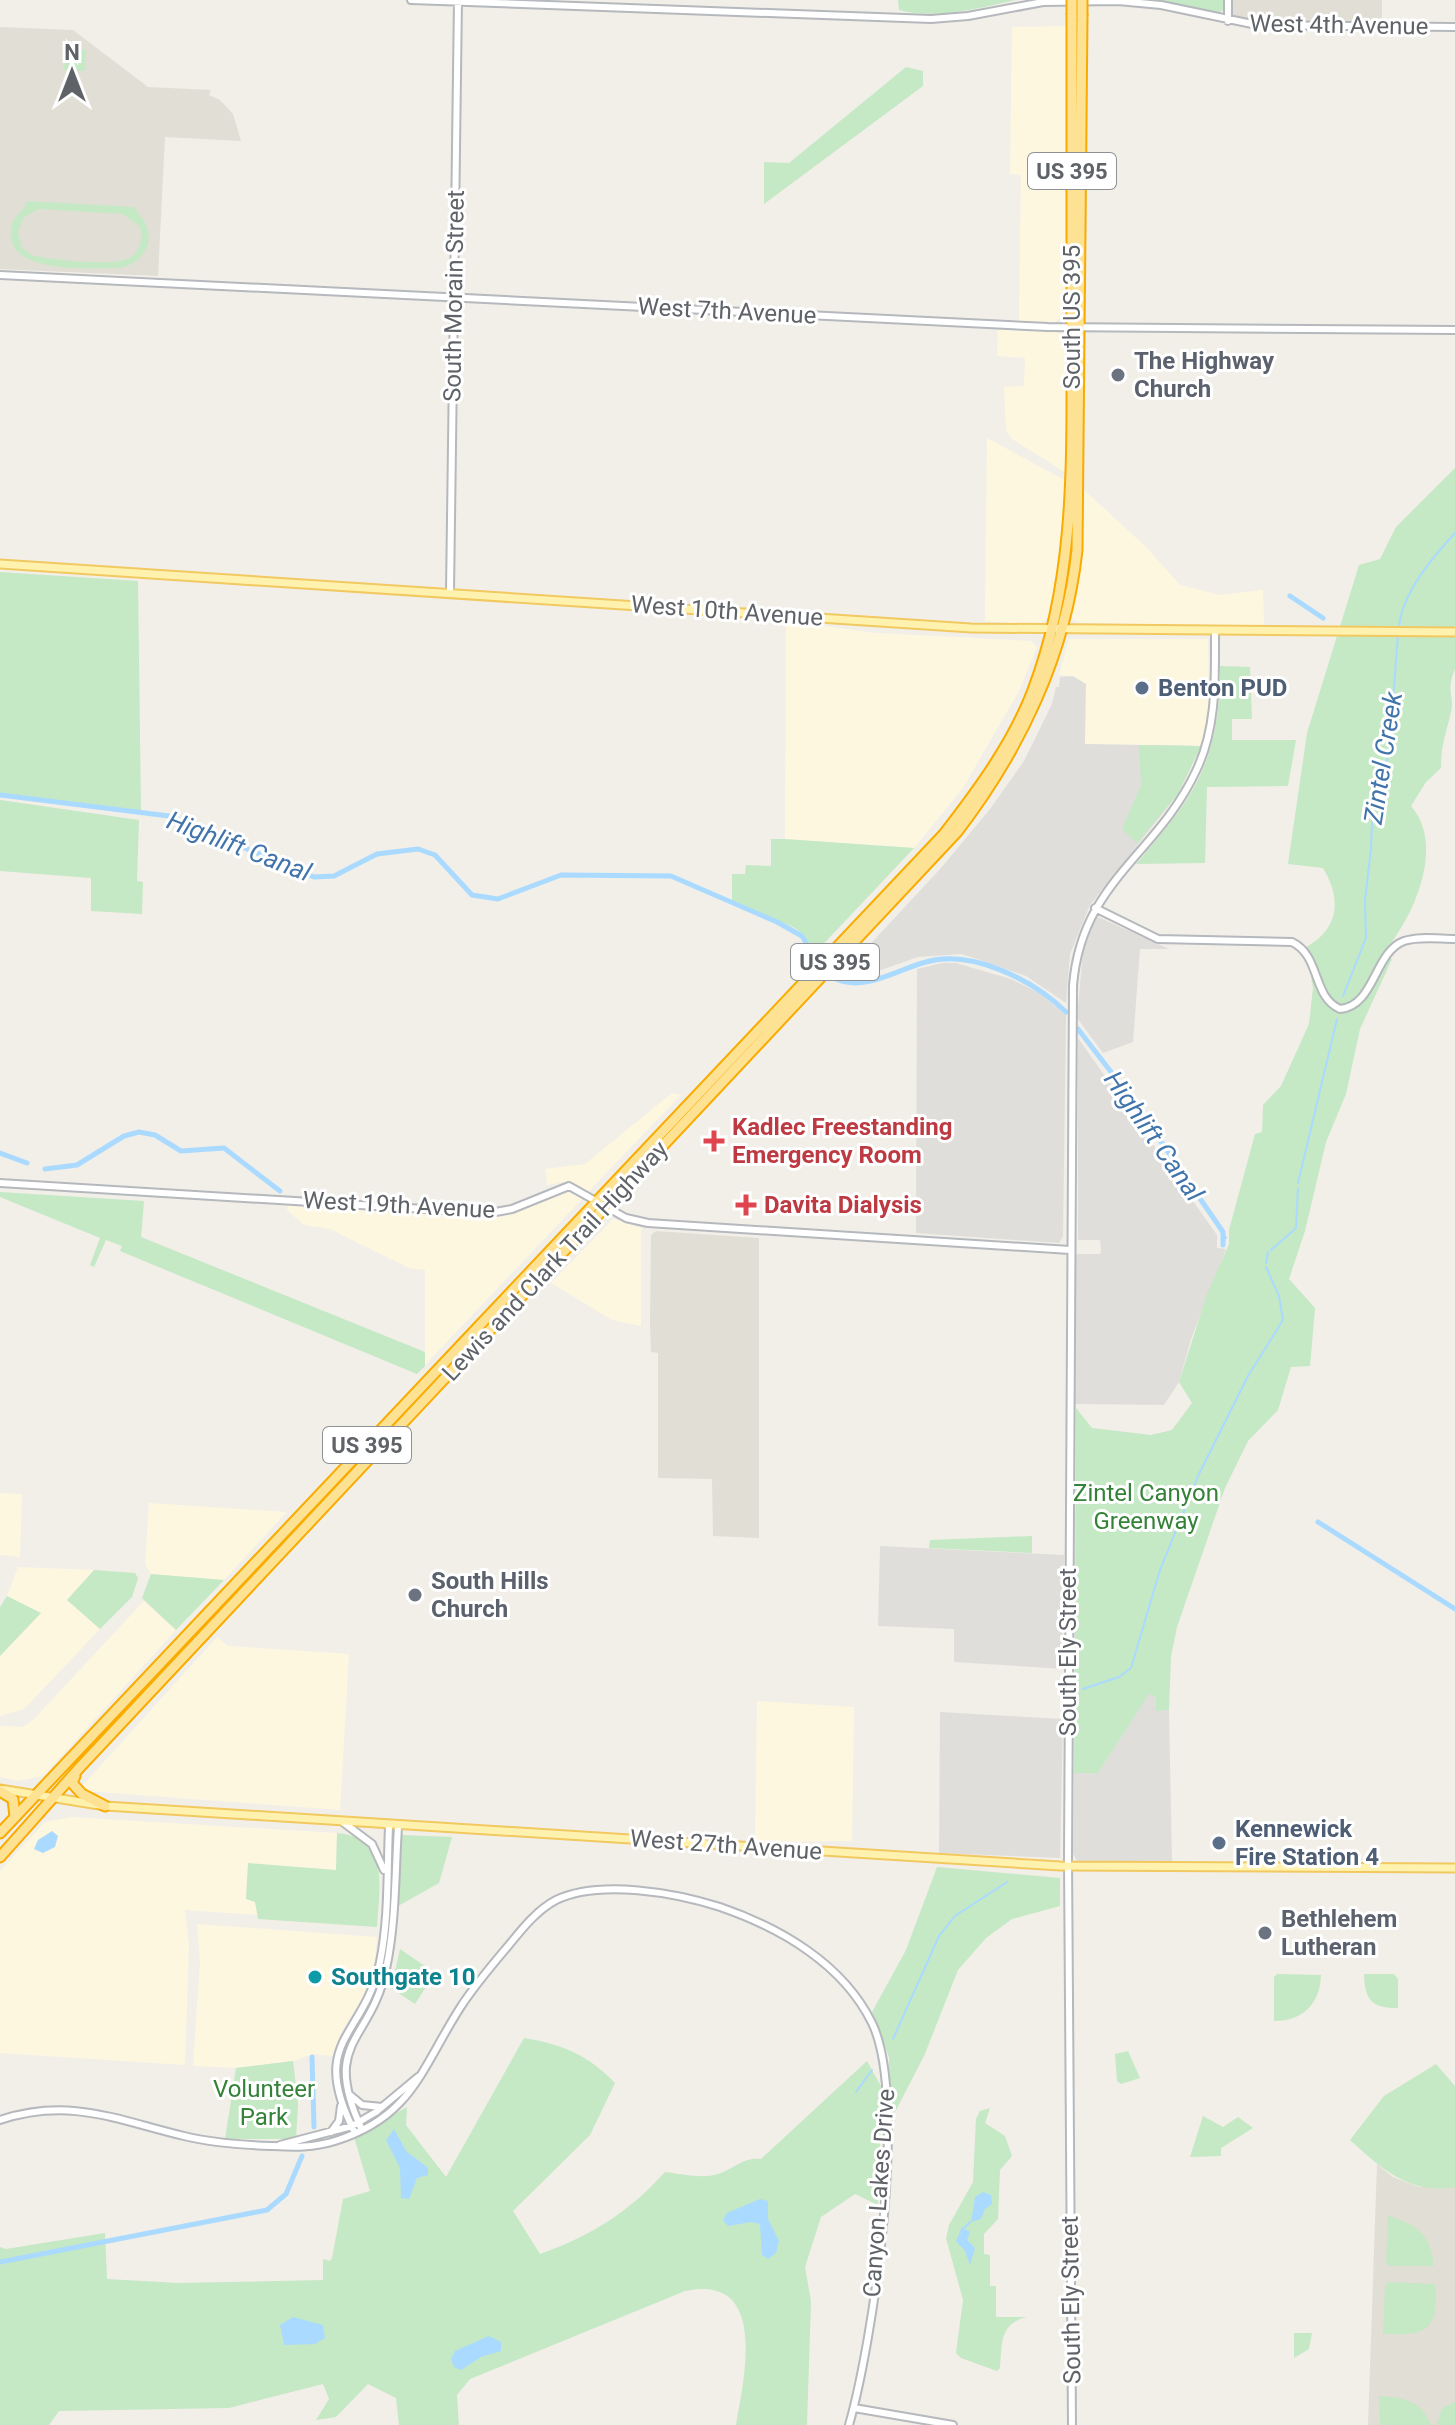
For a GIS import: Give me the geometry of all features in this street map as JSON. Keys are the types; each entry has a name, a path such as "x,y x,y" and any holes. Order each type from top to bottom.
{"highway":[{"name":"South US 395","path":"1056,631 1069,535 1077,328 1077,15 1072,0"},
{"name":"South US 395","path":"1077,15 1082,0"},
{"name":"Lewis and Clark Trail Highway","path":"0,1833 957,832 991,785 1023,730 1056,631"},
{"name":"Lewis and Clark Trail Highway","path":"0,1857 602,1204"},
{"path":"101,1746 72,1783 82,1794 105,1806"},
{"path":"0,1790 13,1799 15,1817"}],"main road":[{"name":"West 10th Avenue","path":"0,564 1056,631 1455,632"},
{"name":"West 27th Avenue","path":"0,1790 105,1806 394,1827 1068,1866 1455,1868"}],"street":[{"name":"West 4th Avenue","path":"411,0 939,19 1043,2 1128,2 1257,25 1455,27"},
{"path":"1228,0 1228,21"},
{"name":"South Morain Street","path":"450,593 458,1"},
{"name":"West 7th Avenue","path":"0,275 1077,328 1455,330"},
{"name":"South Ely Street","path":"1072,2425 1068,1866 1073,986 1078,947 1095,908 1109,884 1181,799 1197,770 1212,722 1215,632"},
{"path":"1095,908 1147,936 1164,941 1278,939 1292,942 1306,952 1326,998 1340,1009 1352,1007 1360,998 1396,945 1413,939 1455,939"},
{"name":"West 19th Avenue","path":"0,1183 490,1213 512,1209 563,1187 581,1190 626,1218 648,1223 1070,1250"},
{"path":"344,1823 376,1849 386,1879"},
{"path":"328,2135 339,2121 341,2104 337,2064 348,2027 368,1996 380,1963 386,1879 394,1827"},
{"path":"357,2128 346,2088 346,2063 356,2032 378,1996 387,1965 394,1827"},
{"name":"Canyon Lakes Drive","path":"0,2120 36,2111 79,2110 127,2118 212,2142 311,2147 357,2128 406,2097 471,1990 542,1909 566,1897 597,1892 641,1891 707,1903 772,1929 826,1964 850,1988 867,2012 880,2045 886,2075 882,2234 849,2425"},
{"path":"348,2027 356,2032"},
{"name":"Canyon Lakes Drive","path":"277,2146 357,2128 418,2077"},
{"path":"346,2088 362,2105 382,2107"},
{"path":"341,2104 357,2128"},
{"path":"854,2408 953,2425"}],"shaded area":[{"path":"1232,0 1382,0 1382,22 1255,21 1232,15"},
{"path":"1068,26 1067,286 1061,317 1055,322 1019,321 1021,175 1010,174 1012,27"},
{"path":"0,27 73,30 148,87 211,90 209,95 220,100 233,114 241,141 165,137 158,276 0,269"},
{"path":"998,330 1056,332 1067,338 1068,474 1012,439 1006,430 1004,387 1024,386 1025,358 997,356"},
{"path":"987,438 1068,482 1066,523 1054,595 1049,616 1039,625 985,621"},
{"path":"1083,489 1145,546 1180,585 1220,595 1263,590 1264,626 1080,623 1073,619 1070,613 1080,545"},
{"path":"786,621 876,633 1031,641 1037,647 1020,689 963,788 914,848 785,839"},
{"path":"1069,639 1208,639 1209,708 1201,746 1084,744 1085,685 1073,676 1059,675"},
{"path":"1073,676 1086,684 1085,744 1201,746 1178,794 1090,905 1070,954 1066,1003 1026,976 962,954 918,957 864,976 849,976 850,966 941,868 990,809 1024,761 1052,704 1060,677"},
{"path":"1096,916 1169,949 1140,949 1133,1042 1103,1053 1077,1018 1083,951"},
{"path":"956,963 1011,979 1039,993 1066,1015 1063,1237 1059,1243 916,1233 917,969"},
{"path":"1078,1038 1217,1235 1217,1248 1226,1249 1191,1339 1179,1382 1164,1405 1075,1404 1076,1254 1100,1254 1101,1250 1100,1240 1078,1240"},
{"path":"672,1093 681,1095 589,1191 564,1182 547,1185 545,1169 585,1164"},
{"path":"566,1191 582,1199 425,1365 425,1270 409,1268 330,1229 304,1225 287,1210 288,1206 491,1218 505,1216"},
{"path":"613,1219 641,1228 641,1326 612,1320 551,1283"},
{"path":"656,1231 759,1238 759,1538 713,1536 712,1479 658,1478 658,1353 651,1352 650,1326 651,1235"},
{"path":"0,1493 22,1494 20,1557 0,1555"},
{"path":"149,1503 287,1512 224,1580 151,1574 145,1564"},
{"path":"880,1546 1064,1555 1063,1669 954,1662 954,1629 878,1626"},
{"path":"18,1567 94,1570 67,1600 100,1629 24,1709 0,1716 0,1656 41,1613 7,1596"},
{"path":"144,1601 176,1630 43,1776 18,1781 0,1777 0,1726 23,1727 34,1719"},
{"path":"217,1637 228,1646 349,1654 340,1810 85,1791 83,1785"},
{"path":"1149,1693 1156,1697 1155,1710 1169,1710 1172,1862 1077,1861 1073,1854 1074,1773 1098,1773"},
{"path":"757,1701 854,1707 852,1841 755,1842"},
{"path":"940,1712 1063,1719 1060,1858 939,1853"},
{"path":"71,1817 337,1833 336,1870 255,1902 259,1915 185,1910 189,1944 185,2065 0,2053 0,1871 45,1822"},
{"path":"197,1924 377,1937 374,1970 366,1992 340,2034 333,2056 313,2054 293,2061 236,2068 193,2066 200,1962"},
{"path":"1377,2164 1393,2177 1419,2187 1455,2187 1455,2425 1368,2425"}],"green space":[{"path":"898,0 1016,0 958,12 928,14 899,10"},
{"path":"1151,0 1225,0 1225,9 1218,13"},
{"path":"65,49 86,50 85,71 64,70"},
{"path":"906,67 923,71 923,86 764,204 764,162 789,163"},
{"path":"27,201 134,207 148,231 148,245 135,262 121,268 71,268 34,262 21,254 12,243 12,223","holes":["39,209 123,214 140,227 141,232 138,250 127,259 108,262 66,260 32,255 22,248 18,232 24,217"]},
{"name":"Zintel Canyon Greenway","path":"1455,468 1455,669 1450,689 1452,707 1441,768 1426,782 1411,806 1421,822 1426,841 1422,881 1405,920 1384,952 1392,959 1360,1029 1346,1094 1326,1142 1305,1231 1289,1279 1315,1308 1310,1366 1291,1367 1278,1410 1248,1441 1225,1488 1177,1627 1171,1656 1169,1710 1155,1711 1156,1697 1149,1694 1098,1773 1074,1773 1076,1408 1092,1428 1151,1435 1172,1430 1192,1403 1179,1382 1207,1294 1229,1244 1229,1230 1255,1134 1262,1132 1263,1105 1281,1086 1309,1024 1313,988 1306,947 1325,931 1334,912 1333,891 1323,868 1288,864 1307,733 1359,565 1380,559 1396,527"},
{"path":"0,572 138,581 141,813 0,795"},
{"path":"1220,666 1250,667 1252,719 1232,719 1232,740 1296,740 1288,786 1207,787 1205,863 1136,864 1174,817 1200,775 1215,728"},
{"path":"1139,745 1201,746 1178,794 1137,843 1122,829 1141,785"},
{"path":"0,800 139,820 137,881 143,882 142,914 91,911 91,878 0,871"},
{"path":"771,839 914,848 814,954 804,935 795,928 732,900 732,874 745,874 746,865 771,866"},
{"path":"0,1192 144,1201 141,1237 425,1352 425,1366 417,1374 120,1251 122,1246 106,1240 94,1267 90,1265 100,1238 0,1197"},
{"path":"1032,1536 1032,1553 929,1548 930,1540"},
{"path":"94,1570 135,1573 138,1578 132,1597 100,1629 67,1600"},
{"path":"151,1574 224,1580 176,1630 142,1598"},
{"path":"7,1596 41,1613 0,1656 0,1607"},
{"path":"337,1833 354,1837 366,1844 374,1854 379,1881 377,1927 258,1919 255,1902 246,1899 248,1863 336,1870"},
{"path":"401,1835 452,1837 439,1883 398,1906"},
{"path":"937,1867 1060,1878 1060,1906 1012,1919 986,1938 958,1970 924,2056 894,2114 889,2115 889,2057 872,2012 906,1950"},
{"path":"400,1949 435,1973 415,2004 391,1988"},
{"path":"1277,1974 1321,1975 1314,2002 1294,2018 1274,2021 1274,1977"},
{"path":"1364,1974 1394,1974 1398,1979 1398,2008 1376,2004 1368,1997"},
{"path":"524,2038 574,2052 615,2083 590,2135 513,2211 540,2254 608,2221 665,2172 712,2175 744,2161 761,2159 867,2061 882,2088 878,2205 855,2194 821,2217 805,2267 811,2301 807,2425 736,2425 746,2357 745,2334 740,2313 730,2298 712,2290 685,2291 470,2379 457,2395 459,2425 399,2425 396,2398 368,2384 336,2417 316,2420 329,2399 323,2384 229,2408 59,2411 49,2425 0,2425 0,2247 6,2249 105,2233 107,2279 178,2283 323,2280 323,2259 330,2261 332,2258 343,2199 370,2191 354,2137 407,2107 406,2125 446,2177"},
{"path":"1128,2051 1140,2078 1121,2084 1117,2081 1115,2054"},
{"name":"Volunteer Park","path":"293,2061 298,2104 296,2139 225,2139 236,2068"},
{"path":"1436,2064 1455,2086 1455,2187 1424,2187 1410,2183 1385,2170 1350,2140 1384,2096"},
{"path":"990,2108 985,2123 1005,2136 1012,2156 1000,2170 998,2219 984,2234 984,2254 990,2255 990,2286 996,2286 996,2317 1027,2317 1011,2324 1007,2330 997,2371 961,2358 956,2353 963,2300 946,2238 949,2225 973,2182 976,2119 980,2111"},
{"path":"1203,2116 1223,2127 1238,2117 1253,2128 1221,2148 1221,2156 1190,2157"},
{"path":"1388,2216 1421,2232 1430,2246 1434,2266 1390,2266 1386,2263"},
{"path":"1389,2282 1435,2284 1435,2312 1427,2327 1410,2334 1383,2334 1385,2286"},
{"path":"1294,2333 1312,2333 1309,2349 1294,2358"},
{"path":"1379,2396 1411,2402 1423,2410 1431,2425 1380,2425"},
{"path":"1455,2402 1455,2425 1437,2425 1442,2408"}],"water":[{"path":"52,1831 58,1836 55,1847 43,1853 34,1849 38,1840"},
{"path":"394,2129 406,2151 428,2168 428,2175 417,2178 409,2199 401,2198 400,2168 386,2140"},
{"path":"983,2192 991,2195 992,2204 985,2209 981,2219 971,2222 975,2197"},
{"path":"760,2199 768,2201 768,2219 779,2241 776,2253 768,2259 762,2255 760,2224 751,2222 728,2226 723,2220 727,2213"},
{"path":"962,2227 970,2232 967,2240 975,2248 970,2265 965,2251 956,2241"},
{"path":"293,2317 323,2325 325,2338 315,2344 284,2345 280,2325"},
{"path":"489,2336 501,2342 501,2351 481,2357 461,2370 454,2367 451,2359 455,2351"}],"waterway":[{"name":"Zintel Creek","path":"1399,627 1412,589 1455,533"},
{"path":"1290,596 1323,618"},
{"name":"Zintel Creek","path":"1343,996 1366,938 1365,900 1373,796 1389,754 1398,634"},
{"name":"Highlift Canal","path":"0,795 169,816 314,877 334,876 377,854 418,849 435,855 472,895 498,899 561,875 671,876 777,922 802,936 812,953"},
{"name":"Highlift Canal","path":"836,979 858,983 926,962 963,960 1001,970 1019,979 1066,1012"},
{"name":"Zintel Creek","path":"1298,1183 1337,1019"},
{"name":"Highlift Canal","path":"1078,1029 1131,1098 1223,1232 1223,1245"},
{"path":"45,1169 77,1165 124,1136 139,1132 155,1135 181,1151 224,1148 280,1191"},
{"path":"0,1153 27,1163"},
{"name":"Zintel Creek","path":"1271,1250 1296,1228 1298,1188"},
{"name":"Highlift Canal","path":"1223,1232 1226,1238"},
{"name":"Zintel Creek","path":"1266,1263 1268,1252"},
{"name":"Zintel Creek","path":"1083,1689 1119,1677 1131,1668 1160,1570 1198,1476 1248,1376 1283,1320 1279,1296 1266,1267"},
{"path":"1318,1522 1455,1609"},
{"name":"Zintel Creek","path":"893,2039 939,1936 955,1916 1007,1882"},
{"path":"312,2057 314,2127"},
{"name":"Zintel Creek","path":"856,2092 872,2070"},
{"path":"0,2262 267,2210 286,2194 302,2156"},
{"path":"965,2227 970,2222"}],"place":[{"name":"The Highway Church","path":"1118,375"},
{"name":"Benton PUD","path":"1142,688"},
{"name":"Kadlec Freestanding Emergency Room","path":"714,1141"},
{"name":"Davita Dialysis","path":"746,1205"},
{"name":"South Hills Church","path":"415,1595"},
{"name":"Kennewick Fire Station 4","path":"1219,1843"},
{"name":"Bethlehem Lutheran","path":"1265,1933"},
{"name":"Southgate 10","path":"315,1977"}]}
